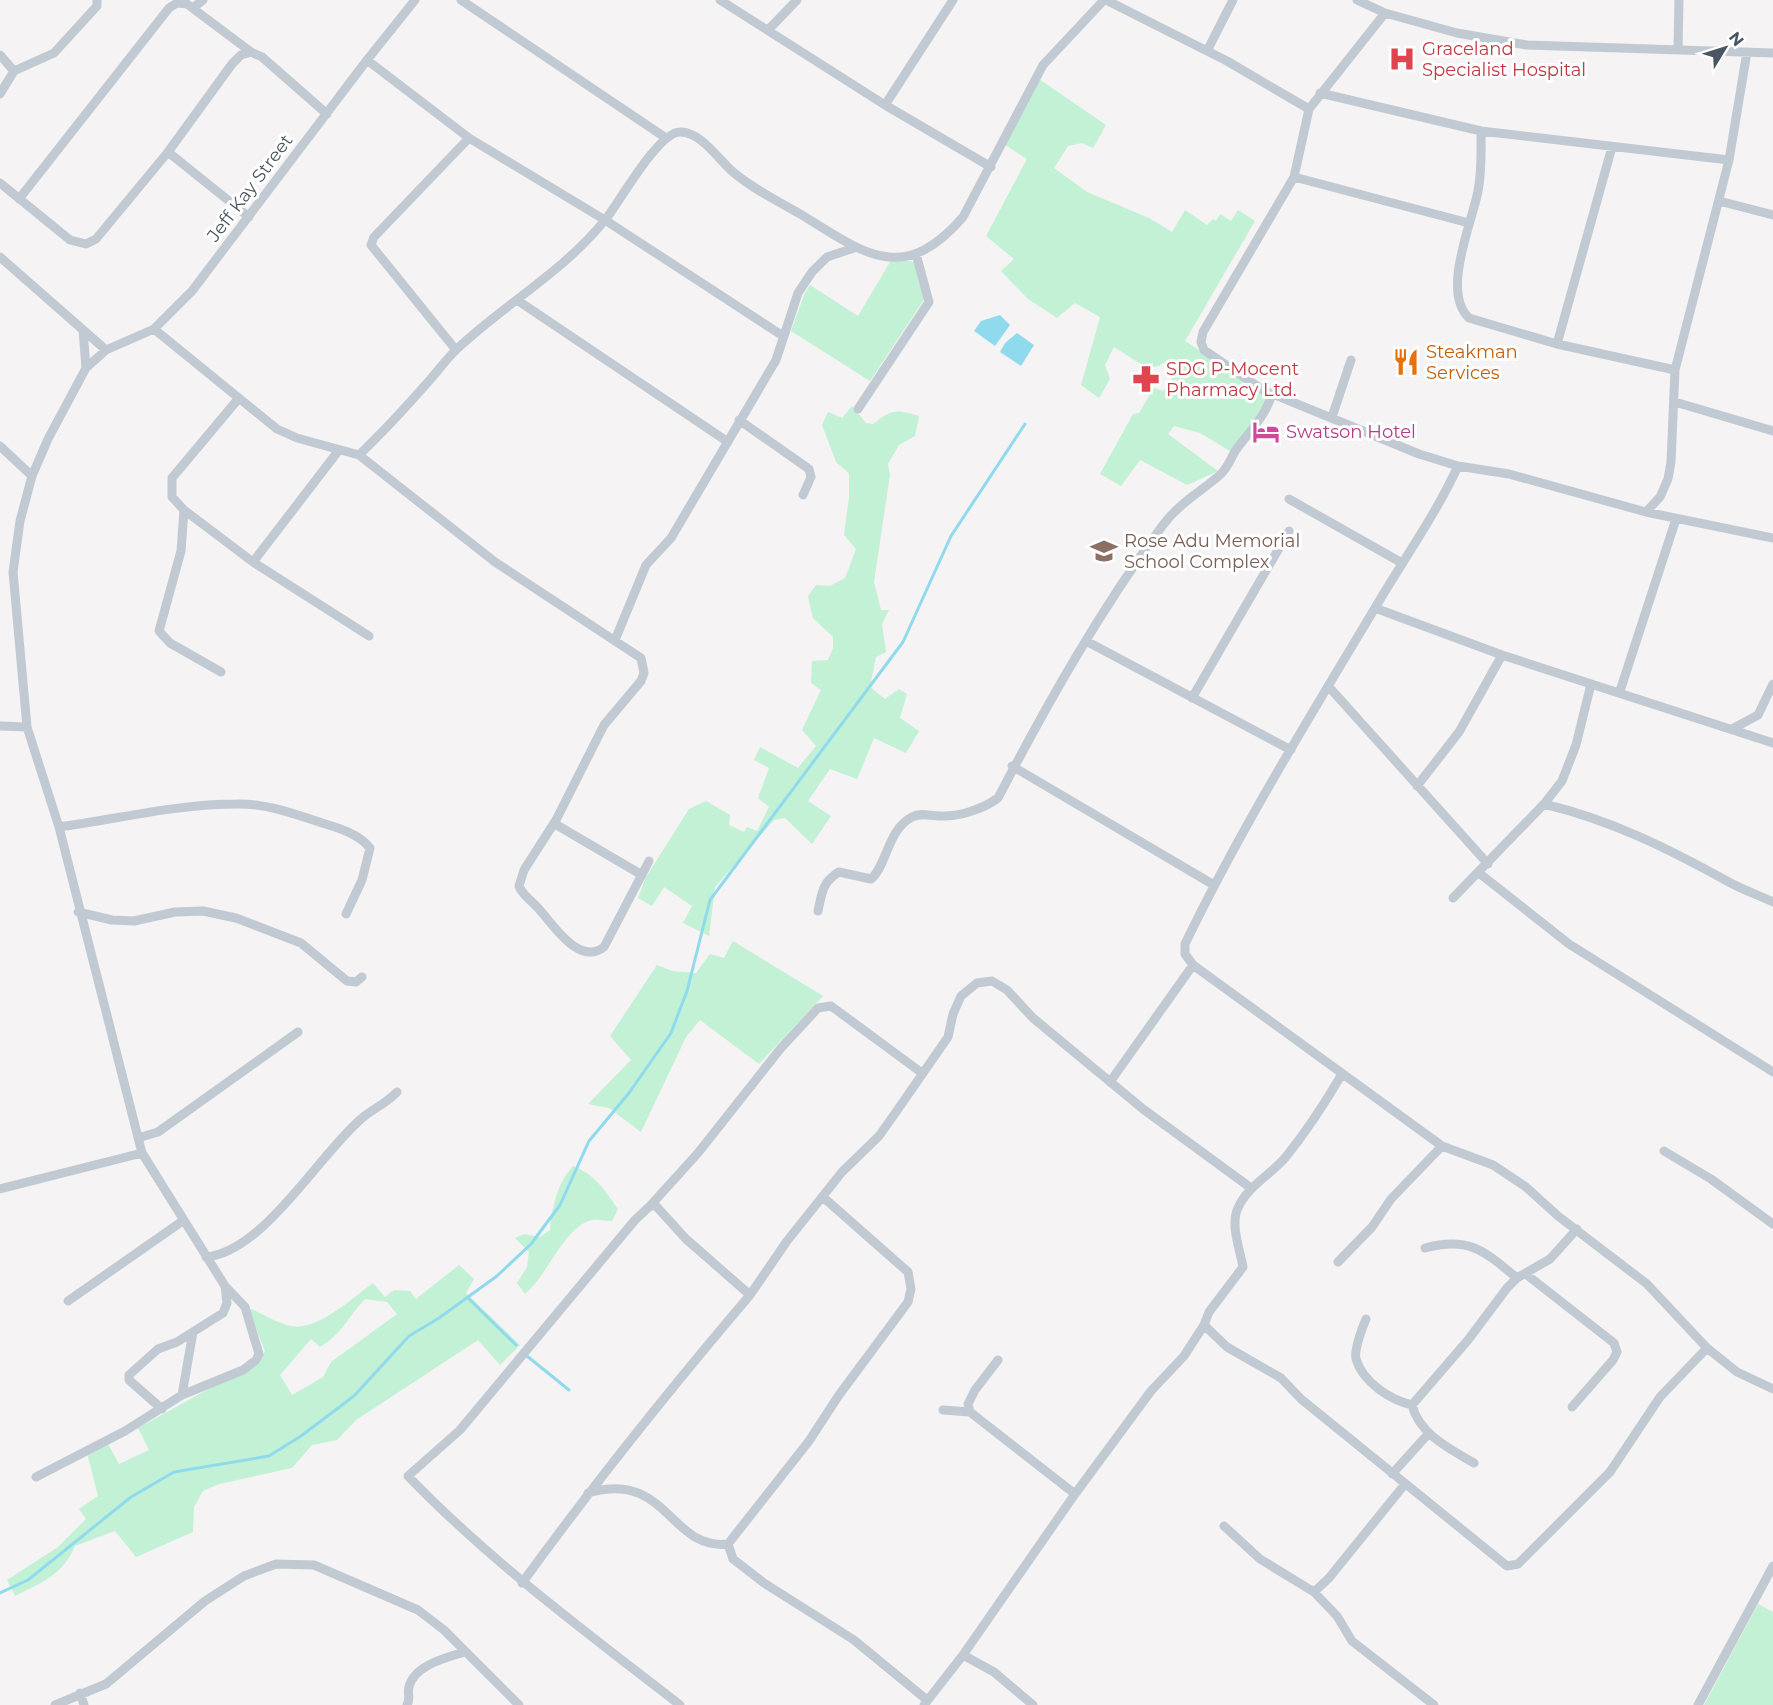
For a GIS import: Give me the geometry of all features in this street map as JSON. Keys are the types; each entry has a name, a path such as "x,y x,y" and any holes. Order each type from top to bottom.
{"street":[{"path":"0,94 14,70 54,53 97,6 97,0"},
{"path":"194,8 203,0"},
{"name":"Jeff Kay Street","path":"86,368 106,350 154,329 192,291 415,0"},
{"path":"461,0 666,138"},
{"path":"720,0 885,105 991,167"},
{"path":"768,30 797,0"},
{"path":"885,105 953,0"},
{"path":"359,455 456,350 568,260 605,220 666,138 681,131 693,135 735,174 854,248 878,257 916,254 930,247 957,224 991,167 1043,65 1105,0 1206,51 1309,109"},
{"path":"1206,51 1233,0"},
{"path":"1357,0 1385,13 1457,33 1527,45 1773,52"},
{"path":"1678,48 1679,0"},
{"path":"19,199 162,14 177,3 187,4 194,8 251,52 262,57 327,114"},
{"path":"1385,13 1309,109 1294,177 1203,332 1201,342 1204,350 1255,386 1419,454 1458,466 1509,474 1646,512 1773,538"},
{"path":"1646,512 1660,497 1668,479 1675,402 1675,370 1729,160 1747,51"},
{"path":"0,183 70,240 86,244 96,239 168,152 232,64 241,55 251,52"},
{"path":"0,55 14,70"},
{"path":"367,60 469,138 605,220 783,336"},
{"path":"1320,93 1481,131 1729,160"},
{"path":"1481,131 1479,189 1460,265 1458,298 1462,311 1469,318 1557,344 1675,370"},
{"path":"456,350 370,245 374,237 469,138"},
{"path":"1557,344 1612,147"},
{"path":"168,152 249,217"},
{"path":"1294,177 1469,223"},
{"path":"1719,201 1773,215"},
{"path":"615,640 646,565 671,538 776,360 798,293 812,272 827,257 854,248"},
{"path":"858,409 929,302 916,254"},
{"path":"0,257 106,350"},
{"path":"517,300 728,442"},
{"path":"154,329 277,429 297,438 359,455 495,562 641,658 644,673 604,725 555,824 524,870 519,886 523,896 538,908 561,936 581,950 590,953 604,947 649,861"},
{"path":"36,1477 162,1410 182,1395 243,1370 256,1360 259,1354 245,1307 225,1286 142,1153 78,912 59,828 27,727 13,572 20,521 32,476 48,439 86,368 83,330"},
{"path":"1332,417 1351,360"},
{"path":"818,911 824,882 829,878 839,872 871,879 875,876 887,847 903,824 922,814 941,816 965,813 998,798 1012,766 1086,641 1164,524 1189,497 1228,466 1237,448 1269,404 1272,394"},
{"path":"239,398 172,478 172,497 184,510 254,562 369,636"},
{"path":"1675,402 1773,431"},
{"path":"740,420 809,470 811,477 803,495"},
{"path":"0,446 32,476"},
{"path":"254,562 339,450"},
{"path":"1458,466 1430,521 1375,608 1214,885 1185,944 1185,954 1193,965 1442,1146 1493,1165 1526,1187 1558,1216 1647,1284 1707,1348 1737,1372 1773,1389"},
{"path":"1289,499 1402,563"},
{"path":"184,510 181,551 159,631 171,643 221,672"},
{"path":"1620,691 1676,519"},
{"path":"1192,698 1289,531"},
{"path":"1375,608 1502,655 1620,691 1773,743"},
{"path":"1086,641 1291,750"},
{"path":"1417,786 1459,732 1502,655"},
{"path":"1453,898 1544,804 1562,781 1576,745 1591,684"},
{"path":"1732,729 1758,715 1773,684"},
{"path":"1329,687 1488,864"},
{"path":"0,726 27,727"},
{"path":"1012,766 1214,885"},
{"path":"59,828 172,809 238,804 267,807 305,817 342,830 370,849 362,880 346,914"},
{"path":"1544,804 1599,819 1637,834 1704,867 1728,882 1773,902"},
{"path":"555,824 642,875"},
{"path":"1479,873 1569,944 1773,1072"},
{"path":"78,912 112,920 134,921 175,912 203,911 236,918 301,943 347,981 356,982 362,977"},
{"path":"1110,1082 1193,965"},
{"path":"522,1583 588,1493 655,1408 750,1295 787,1241 824,1198 842,1172 879,1136 948,1037 953,1014 961,996 977,983 992,981 1007,990 1033,1017 1143,1109 1251,1188"},
{"path":"673,1703 522,1583 441,1510 408,1476 460,1430 635,1220 698,1153 781,1048 818,1008 831,1006 922,1073"},
{"path":"138,1138 158,1132 298,1032"},
{"path":"728,1544 733,1559 764,1583 854,1640 925,1702 963,1656 1075,1494 1151,1391 1185,1356 1204,1325 1209,1312 1243,1267 1235,1221 1238,1208 1251,1188 1285,1158 1325,1103 1342,1074"},
{"path":"206,1257 230,1251 252,1236 297,1192 312,1171 361,1119 388,1102 397,1092"},
{"path":"1338,1262 1372,1227 1390,1199 1442,1146"},
{"path":"1664,1151 1711,1179 1773,1224"},
{"path":"0,1189 142,1153"},
{"path":"588,1493 607,1487 635,1491 650,1497 685,1530 711,1546 728,1544 809,1441 839,1395 908,1302 911,1289 908,1272 824,1198"},
{"path":"650,1206 656,1206 687,1239 750,1295"},
{"path":"68,1301 184,1220"},
{"path":"1412,1405 1522,1277 1550,1259 1577,1229"},
{"path":"1425,1248 1445,1243 1476,1247 1614,1343 1617,1352 1613,1360 1572,1407"},
{"path":"162,1410 133,1384 129,1375 159,1349 193,1332 223,1313 227,1303 225,1286"},
{"path":"1366,1319 1360,1331 1355,1358 1363,1373 1394,1401 1412,1405"},
{"path":"1204,1325 1227,1347 1281,1378 1301,1399 1507,1566 1518,1564 1610,1472 1660,1397 1707,1348"},
{"path":"182,1395 193,1332"},
{"path":"970,1412 968,1404 975,1390 998,1360"},
{"path":"1412,1405 1419,1424 1474,1463"},
{"path":"943,1410 970,1412 1075,1494"},
{"path":"1392,1474 1429,1433"},
{"path":"1314,1592 1329,1578 1405,1484"},
{"path":"1224,1526 1260,1559 1314,1592 1337,1616 1352,1641 1434,1705"},
{"path":"54,1705 106,1684 215,1595 244,1576 276,1564 314,1565 418,1610 444,1630 519,1705"},
{"path":"1698,1705 1773,1566"},
{"path":"407,1705 410,1700 409,1687 415,1676 432,1663 464,1652"},
{"path":"963,1656 994,1672 1033,1705"},
{"path":"80,1693 84,1705"}],"green space":[{"path":"1039,79 1106,125 1093,148 1082,143 1068,146 1054,168 1087,192 1149,218 1172,232 1185,210 1207,225 1213,219 1216,221 1220,214 1231,221 1238,210 1255,221 1185,341 1268,395 1263,409 1230,451 1200,433 1174,426 1168,434 1218,471 1187,485 1140,460 1121,486 1100,474 1133,414 1139,413 1154,388 1163,391 1178,370 1162,363 1159,366 1147,368 1114,347 1105,365 1110,379 1099,398 1081,385 1100,317 1075,303 1057,318 1028,299 1001,271 1014,259 986,236 1027,159 1005,145"},
{"path":"905,260 914,262 925,298 870,381 791,331 810,285 858,316 890,262"},
{"path":"852,406 866,423 873,424 885,415 894,412 919,416 915,436 899,445 888,464 890,475 874,582 881,610 889,610 882,624 886,652 876,657 870,687 885,699 899,689 907,694 900,718 919,731 906,753 874,738 857,779 830,769 808,801 831,816 812,844 785,818 774,820 715,887 709,936 683,923 692,906 664,887 652,906 638,898 646,877 689,809 706,801 730,815 729,825 744,832 747,827 757,831 769,807 758,798 769,768 754,760 760,747 798,768 816,746 802,730 821,690 811,683 812,661 828,660 833,648 833,637 813,618 808,596 816,585 830,586 845,578 856,549 844,535 849,497 849,473 836,462 822,425 828,412 842,418"},
{"path":"733,941 823,996 759,1064 700,1020 686,1037 641,1132 609,1108 588,1104 631,1060 610,1036 657,965 672,971 696,973 710,954 724,958"},
{"path":"573,1166 593,1178 618,1209 612,1221 592,1220 582,1224 573,1232 525,1294 517,1283 527,1267 529,1252 515,1238 524,1234 540,1237 550,1230 556,1196"},
{"path":"459,1265 474,1279 466,1293 520,1345 500,1365 478,1340 356,1420 337,1440 312,1445 292,1468 219,1484 203,1491 194,1507 193,1532 136,1557 115,1531 75,1546 64,1564 50,1577 15,1596 7,1580 58,1547 86,1519 79,1509 98,1496 87,1453 107,1442 119,1464 149,1450 138,1428 259,1361 265,1351 249,1311 252,1309 291,1326 312,1324 334,1312 373,1283 385,1297 394,1290 410,1291 416,1299","holes":["365,1299 387,1302 397,1314 331,1362 323,1377 292,1395 280,1375 311,1339 320,1347 328,1342 340,1331"]},
{"path":"1758,1604 1773,1612 1773,1705 1704,1705"}],"water":[{"path":"1000,315 1010,325 995,346 974,331 981,321"},
{"path":"1017,333 1034,345 1021,366 1000,352 1005,343"}],"waterway":[{"path":"0,1593 28,1580 131,1497 174,1472 269,1456 301,1436 354,1396 409,1336 439,1318 497,1276 531,1244 560,1205 589,1141 629,1093 671,1033 687,991 710,900 903,642 951,536 1025,424"},
{"path":"468,1298 516,1345"},
{"path":"527,1356 569,1390"}],"place":[{"name":"Graceland Specialist Hospital","path":"1402,59"},
{"name":"Steakman Services","path":"1406,362"},
{"name":"SDG P-Mocent Pharmacy Ltd.","path":"1146,379"},
{"name":"Swatson Hotel","path":"1266,432"},
{"name":"Rose Adu Memorial School Complex","path":"1104,551"}]}
